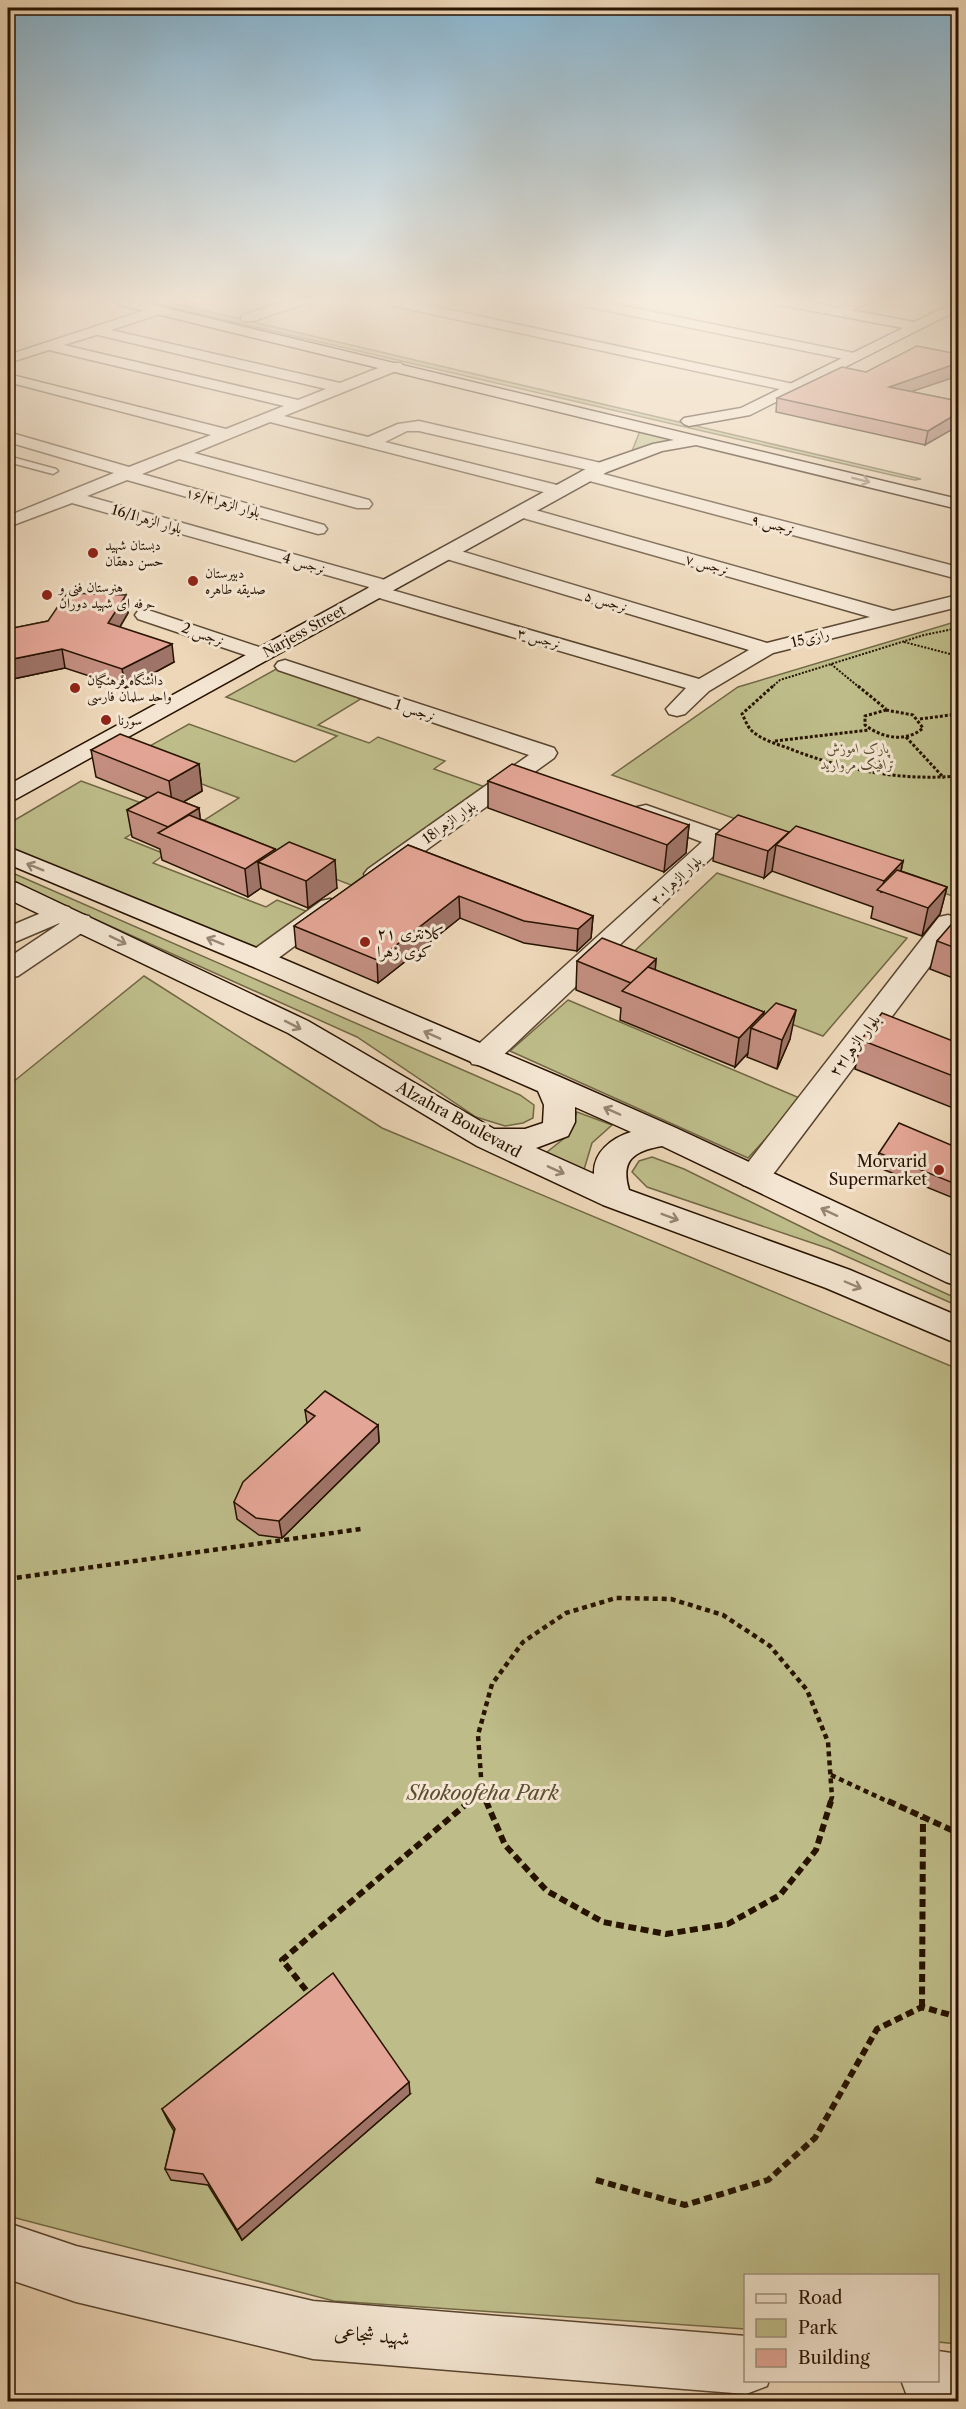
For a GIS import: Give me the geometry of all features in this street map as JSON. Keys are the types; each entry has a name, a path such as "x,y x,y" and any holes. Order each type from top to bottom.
{"street":[{"path":"147,413 227,434"},
{"path":"8,522 278,413"},
{"path":"586,413 958,504"},
{"path":"732,413 683,419 735,432 744,413"},
{"path":"269,417 559,491"},
{"path":"595,472 617,440 600,417"},
{"name":"نرجس ۹","path":"376,445 404,427 419,426 595,472 958,573"},
{"name":"بلوار الزهرا۱۶/۳","path":"8,436 318,529"},
{"name":"Narjess Street","path":"8,794 595,472 660,447 699,441"},
{"path":"180,454 363,504"},
{"path":"913,493 934,479"},
{"name":"بلوار الزهرا16/1","path":"71,497 223,540"},
{"name":"نرجس ۷","path":"522,512 892,617"},
{"name":"4 نرجس","path":"223,540 381,589"},
{"name":"نرجس ۵","path":"447,553 766,649"},
{"name":"نرجس ۳","path":"381,589 701,686"},
{"name":"15رازی","path":"677,709 701,686 766,649 958,601"},
{"name":"2 نرجس","path":"145,615 261,654"},
{"name":"1 نرجس","path":"285,666 546,753"},
{"name":"18بلوار الزهرا","path":"259,959 546,753"},
{"path":"523,769 555,780"},
{"name":"بلوار الزهرا۲۰","path":"483,1057 714,844 714,837 705,833 620,803"},
{"path":"8,855 259,959 665,1135 958,1273"},
{"name":"Alzahra Boulevard","path":"8,889 298,1027 488,1139 615,1197 838,1279 958,1331"},
{"path":"8,937 70,917"},
{"path":"8,970 70,917"},
{"name":"بلوار الزهرا۲۲","path":"754,1177 948,923 958,927"},
{"path":"488,1139 527,1140 557,1129 561,1120 561,1102 549,1084"},
{"path":"615,1197 608,1174 615,1155 632,1143 665,1135"},
{"name":"شهید شجاعی","path":"8,2251 76,2274 313,2330 744,2365"},
{"path":"939,2381 958,2383"}],"lane":[{"path":"8,459 52,471"}],"path":[{"path":"958,628 780,680 742,714 750,729 772,742 808,757 865,773 928,779 958,776"},
{"path":"904,642 958,656"},
{"path":"831,664 886,710"},
{"path":"869,730 863,721 865,716 877,711 905,712 919,719 958,714"},
{"path":"772,742 869,730 886,736 914,735 922,728 919,719"},
{"path":"906,736 944,778"},
{"path":"8,1579 361,1529"},
{"path":"616,1598 671,1599 723,1615 770,1646 807,1690 828,1742 832,1797 816,1850 780,1895 728,1924 666,1934 603,1922 547,1891 505,1845 482,1791 478,1735 492,1684 523,1642 566,1613 616,1598"},
{"path":"831,1774 958,1833"},
{"path":"306,1990 282,1959 482,1791"},
{"path":"922,2007 923,1817"},
{"path":"596,2180 685,2205 768,2180 814,2138 878,2029 922,2007 958,2017"}],"green space":[{"path":"627,413 642,413 921,479 896,476"},
{"path":"640,431 677,440 632,451"},
{"name":"پارک اموزش ترافیک مروارید","path":"958,621 958,898 612,775 738,687"},
{"path":"278,668 364,697 318,725 369,743 378,737 445,761 434,769 488,788 351,885 195,826 239,798 130,757 189,724 295,762 337,736 226,697"},
{"path":"81,781 166,812 125,838 165,854 153,863 266,907 277,900 311,913 260,951 8,849 8,824"},
{"path":"8,871 520,1095 534,1105 533,1118 523,1123 505,1126 476,1117 357,1037 8,880"},
{"path":"717,873 907,938 823,1036 624,961"},
{"name":"Shokoofeha Park","path":"144,976 382,1128 958,1369 958,2344 939,2342 939,2274 744,2274 744,2329 334,2301 8,2216 8,1086"},
{"path":"568,1000 802,1099 748,1158 510,1051"},
{"path":"577,1112 612,1125 592,1143 583,1173 542,1156 567,1136"},
{"path":"652,1157 684,1169 820,1236 958,1299 958,1306 830,1249 647,1187 632,1172 639,1161"}],"building":[{"path":"848,413 957,413 928,431"},
{"path":"67,593 126,595 108,623 172,644 122,669 62,649 8,660 8,629 48,621"},
{"path":"120,734 199,764 169,781 91,750"},
{"path":"512,764 689,825 667,845 488,781"},
{"path":"158,792 199,808 168,827 127,810"},
{"path":"189,815 275,849 245,869 158,833"},
{"path":"738,815 789,832 768,851 716,834"},
{"path":"796,826 903,861 884,881 776,845"},
{"path":"289,842 335,860 306,881 258,862"},
{"path":"408,845 593,916 578,929 524,921 459,896 377,960 294,926"},
{"path":"897,870 947,887 928,908 877,890"},
{"path":"956,919 958,920 958,949 937,941"},
{"path":"602,938 656,959 631,983 577,961"},
{"path":"648,967 764,1012 739,1038 622,991"},
{"path":"776,1003 796,1010 782,1040 751,1028"},
{"path":"882,1013 958,1043 958,1078 861,1040"},
{"path":"899,1123 958,1148 958,1185 879,1153"},
{"path":"325,1391 378,1425 279,1521 256,1518 234,1502 243,1482 315,1416 305,1410"},
{"path":"333,1973 409,2082 237,2230 203,2174 165,2169 175,2129 162,2109"}],"place":[{"name":"دبستان شهید حسن دهقان","path":"93,553"},
{"name":"دبیرستان صدیقه طاهره","path":"193,581"},
{"name":"هنرستان فنی و حرفه ای شهید دوران","path":"47,595"},
{"name":"دانشگاه فرهنگیان واحد سلمان فارسی","path":"75,688"},
{"name":"سورنا","path":"106,720"},
{"name":"کلانتری ۲۱ کوی زهرا","path":"365,942"},
{"name":"Morvarid Supermarket","path":"939,1170"}]}
